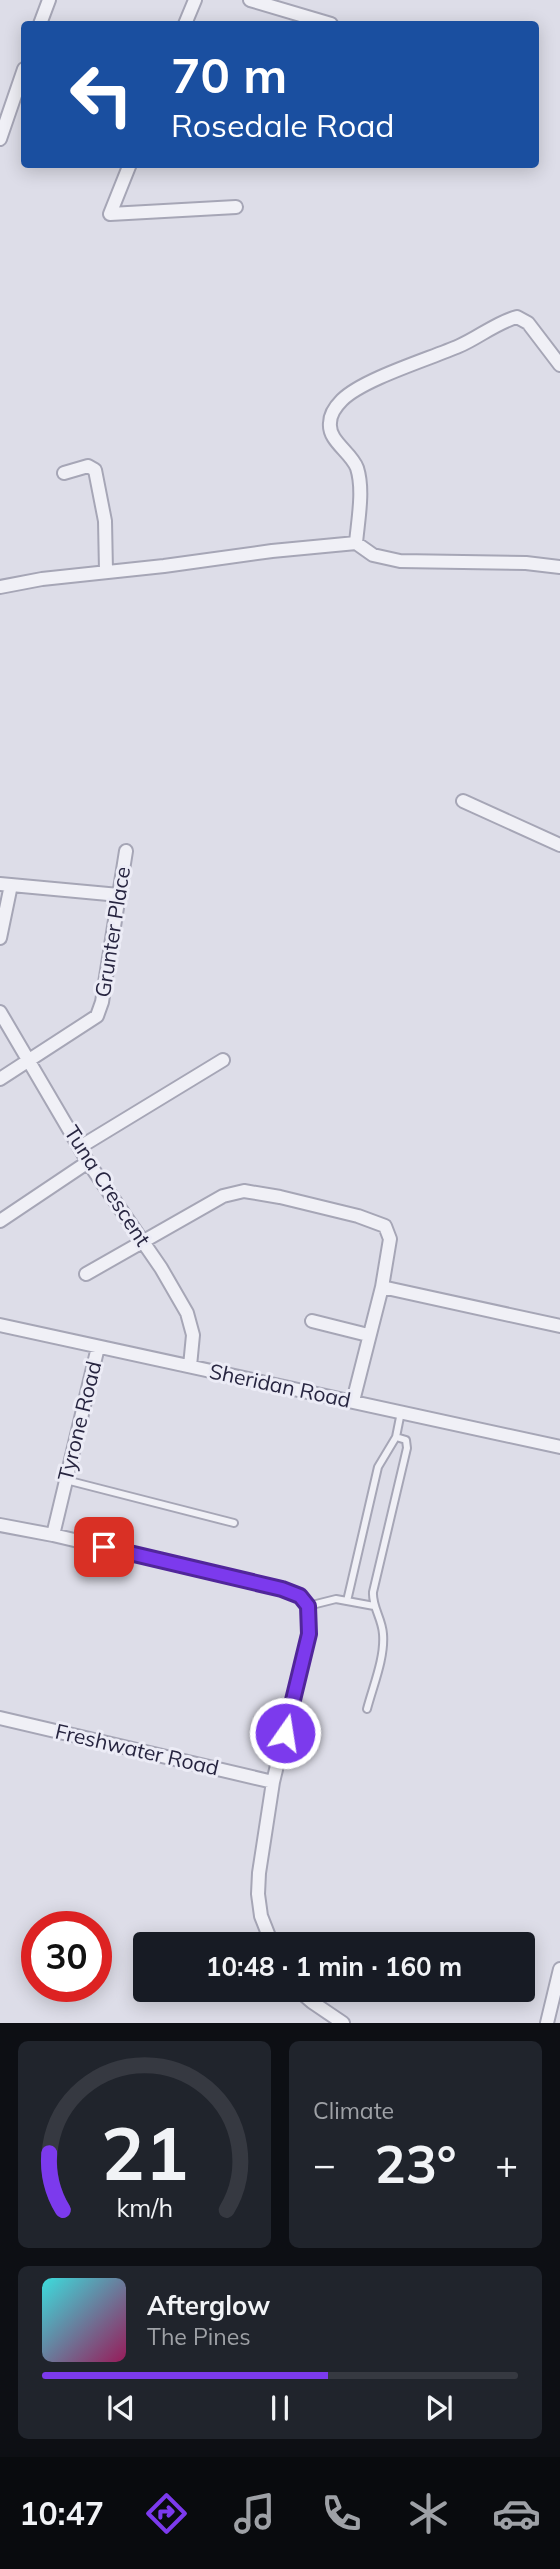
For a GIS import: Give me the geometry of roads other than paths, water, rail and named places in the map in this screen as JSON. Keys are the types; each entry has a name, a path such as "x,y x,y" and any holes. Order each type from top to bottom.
{"street":[{"path":"41,21 49,0"},
{"path":"186,21 195,0"},
{"path":"250,0 321,21"},
{"path":"0,138 21,78"},
{"path":"128,168 110,214 236,206"},
{"path":"356,543 358,470 352,457 333,437 329,427 335,409 342,400 370,383 461,345 517,317 528,323 560,365"},
{"path":"64,473 88,466 95,470 104,521 106,571"},
{"path":"0,587 106,571 356,543 373,555 400,561 488,561 560,568"},
{"path":"463,802 560,845"},
{"name":"Grunter Place","path":"0,1079 97,1016 102,1002 126,851"},
{"path":"0,938 6,884 119,895"},
{"name":"Tuna Crescent","path":"0,1012 88,1162 161,1268 187,1313 193,1335 190,1366"},
{"path":"80,1147 223,1060"},
{"path":"0,1221 88,1162"},
{"path":"86,1274 233,1192 244,1191 280,1197 368,1219 385,1226 390,1239 382,1287 353,1401"},
{"path":"382,1287 560,1326"},
{"path":"312,1321 368,1335"},
{"name":"Sheridan Road","path":"0,1325 560,1447"},
{"name":"Tyrone Road","path":"53,1535 98,1348"},
{"path":"0,1525 282,1589 300,1596 308,1606 309,1634 273,1782 258,1894 261,1916 267,1932"},
{"name":"Freshwater Road","path":"0,1718 273,1782"},
{"path":"547,2023 560,1969"},
{"path":"312,2002 343,2023"}],"lane":[{"path":"347,1601 378,1467 396,1437 401,1411"},
{"path":"367,1709 383,1642 382,1624 374,1606 373,1592 407,1448 406,1440 396,1437"},
{"path":"66,1480 234,1522"},
{"path":"308,1606 327,1600 374,1606"}]}
